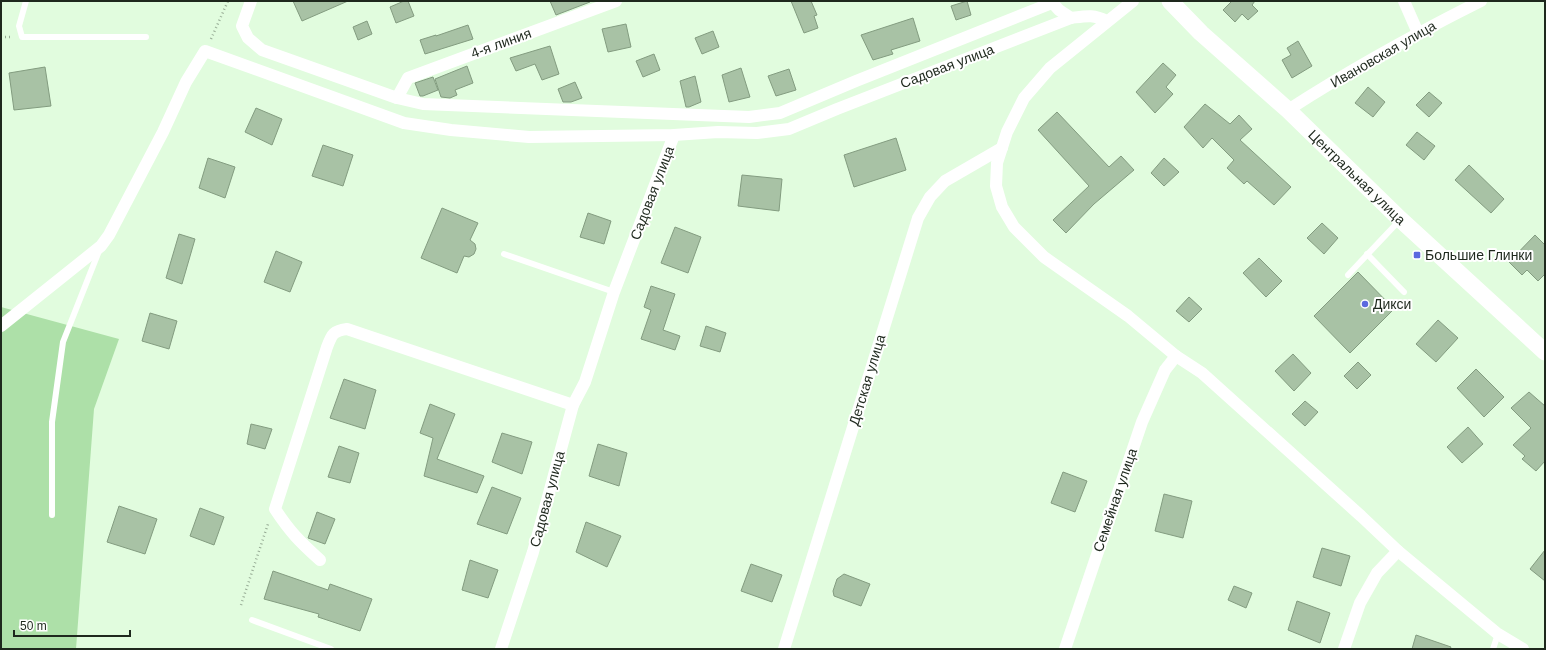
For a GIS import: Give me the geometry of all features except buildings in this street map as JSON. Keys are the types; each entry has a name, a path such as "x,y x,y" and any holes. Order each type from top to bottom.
{"main road":[{"name":"Центральная улица","path":"1170,1 1201,33 1288,110 1400,220 1545,352"}],"street":[{"path":"251,1 242,26 248,38 262,50 397,98 423,104 749,117 780,113 1051,2 1059,10 1071,18"},
{"name":"4-я линия","path":"397,98 408,78 616,1"},
{"path":"1133,1 1050,68 1024,98 1007,132 997,162 996,186 1002,207 1014,227 1044,257 1128,316 1176,356 1202,374 1398,551 1498,634 1523,649"},
{"path":"1404,1 1418,33"},
{"name":"Ивановская улица","path":"1288,110 1418,33 1481,1"},
{"name":"Садовая улица","path":"500,649 533,552 573,405 585,382 614,292 674,135 718,132 757,133 790,129 837,109 1071,18 1091,15 1108,21"},
{"path":"1,326 101,246 109,236 163,132 186,82 205,51 404,123 451,130 529,137 674,135"},
{"name":"Детская улица","path":"784,649 918,218 930,197 945,182 1002,148"},
{"path":"320,560 299,542 276,509 327,347 332,335 337,331 347,329 573,405"},
{"name":"Семейная улица","path":"1065,649 1142,422 1165,370 1176,356"},
{"path":"1344,649 1360,604 1377,573 1398,551"}],"lane":[{"path":"26,1 19,26 22,37 146,37"},
{"path":"1348,275 1400,220"},
{"path":"52,515 52,422 63,342 101,246"},
{"path":"504,254 614,292"},
{"path":"1367,254 1404,292"},
{"path":"252,620 331,649"},
{"path":"1493,649 1498,634"}],"path":[{"path":"205,51 228,1"},
{"path":"241,605 266,527 276,509"}],"green space":[{"path":"1,307 119,339 94,409 76,649 1,649"}],"place":[{"name":"Большие Глинки","path":"1417,255"},
{"name":"Дикси","path":"1365,304"}]}
